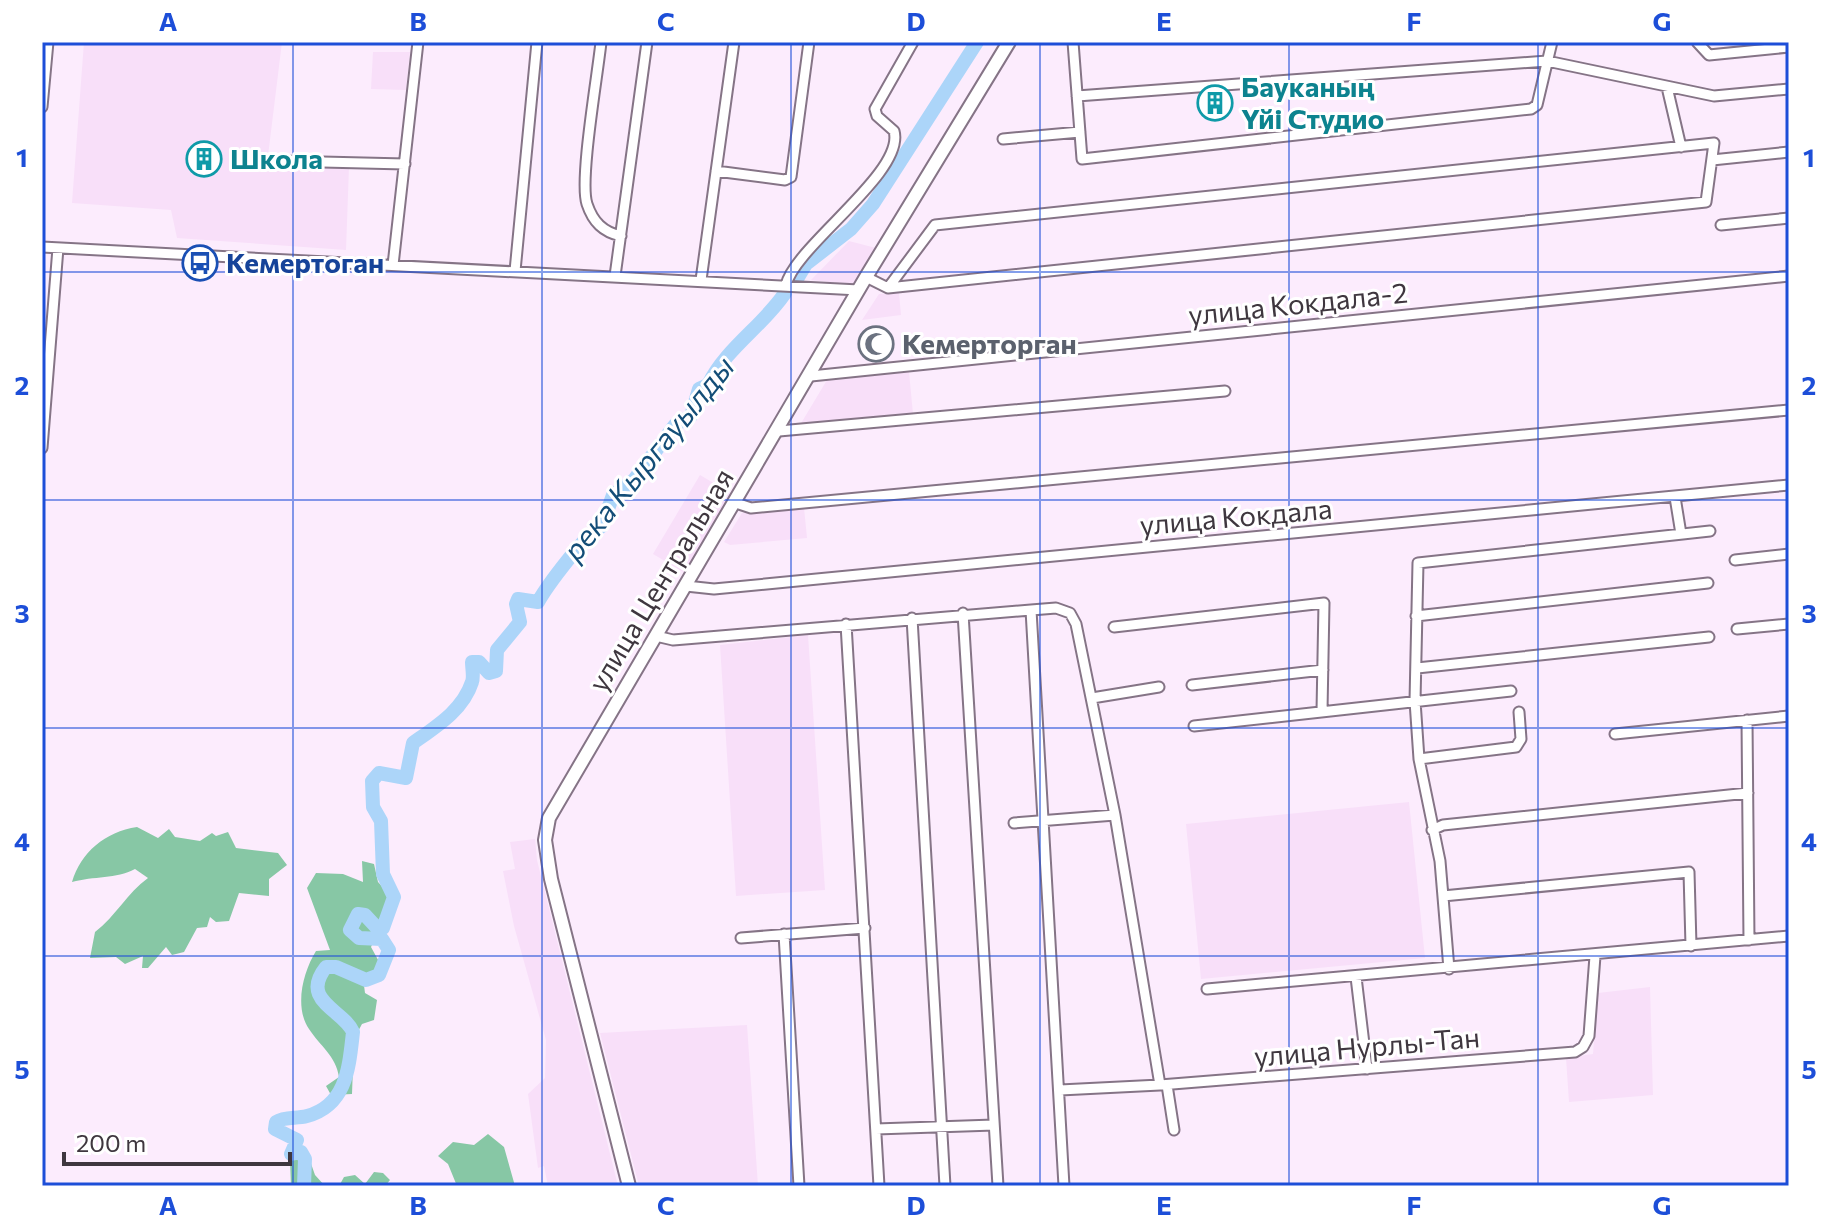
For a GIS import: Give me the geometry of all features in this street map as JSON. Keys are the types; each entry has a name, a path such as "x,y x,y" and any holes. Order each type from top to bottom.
{"main road":[{"name":"улица Центральная","path":"629,1186 551,879 545,840 549,818 560,794 779,431 866,277 1009,42"}],"street":[{"path":"42,107 48,42"},
{"path":"393,265 418,42"},
{"path":"515,271 537,42"},
{"path":"601,42 585,192 597,224 607,233 621,236"},
{"path":"615,276 647,42"},
{"path":"701,280 734,42"},
{"path":"716,171 785,180 791,177 809,42"},
{"path":"786,285 795,263 853,208 895,145 894,131 877,116 875,109 913,42"},
{"path":"1073,42 1082,159 1531,109 1537,105 1552,42"},
{"path":"1697,42 1709,55 1789,47"},
{"path":"1077,96 1547,61 1714,96 1789,89"},
{"path":"1667,87 1673,124 1681,147"},
{"path":"1003,139 1080,132"},
{"path":"866,277 888,288 1706,202 1714,143 935,225 888,288"},
{"path":"1712,160 1789,152"},
{"path":"281,161 405,164"},
{"path":"1721,225 1789,218"},
{"path":"42,247 859,290"},
{"path":"42,448 58,248"},
{"name":"улица Кокдала-2","path":"811,376 1789,276"},
{"path":"779,431 1225,391"},
{"path":"736,503 751,508 1789,410"},
{"name":"улица Кокдала","path":"686,586 714,589 1789,485"},
{"path":"1675,497 1681,534"},
{"path":"1449,969 1443,896 1419,759 1415,701 1418,563 1710,531"},
{"path":"1735,560 1789,554"},
{"path":"1416,616 1708,583"},
{"path":"1114,627 1324,603 1322,711"},
{"path":"656,636 673,640 963,613 1056,608 1070,613 1076,624 1092,698 1174,1130"},
{"path":"1031,610 1064,1186"},
{"path":"963,613 998,1186"},
{"path":"912,618 945,1186"},
{"path":"846,624 879,1186"},
{"path":"1737,629 1789,624"},
{"path":"1417,668 1709,637"},
{"path":"1192,685 1323,670"},
{"path":"1092,698 1159,687"},
{"path":"1194,726 1511,691"},
{"path":"1419,759 1516,747 1521,739 1519,712"},
{"path":"1615,734 1789,716"},
{"path":"1747,720 1749,940"},
{"path":"1432,830 1443,825 1748,793"},
{"path":"1014,823 1115,815"},
{"path":"1443,896 1689,872 1691,946"},
{"path":"741,938 865,928"},
{"path":"784,934 799,1186"},
{"path":"1207,989 1789,936"},
{"name":"улица Нурлы-Тан","path":"1060,1090 1164,1085 1575,1052 1583,1047 1589,1036 1595,956"},
{"path":"1356,977 1367,1069"},
{"path":"876,1129 994,1125"}],"shaded area":[{"path":"84,42 282,42 267,164 349,167 346,250 177,238 171,210 72,203"},
{"path":"373,52 410,52 406,90 371,89"},
{"path":"849,241 876,248 855,285 811,280"},
{"path":"899,293 901,315 862,320 879,294"},
{"path":"909,372 913,414 800,425 827,380"},
{"path":"700,475 732,494 685,573 653,554"},
{"path":"804,508 807,538 730,545 724,542 742,513"},
{"path":"808,635 825,890 736,896 720,645"},
{"path":"1409,802 1425,958 1201,979 1186,824"},
{"path":"535,839 537,860 618,1186 548,1186 544,1166 538,1168 528,1094 545,1078 546,1040 514,926 503,871 515,869 510,842"},
{"path":"1650,987 1653,1095 1569,1102 1566,1058 1593,1054 1598,993"},
{"path":"747,1025 758,1186 639,1186 600,1033"}],"green space":[{"path":"137,827 158,838 169,829 175,837 200,841 212,833 216,836 228,832 236,848 278,853 287,865 269,879 269,896 239,893 229,921 216,922 210,917 207,927 197,928 184,952 172,955 166,947 148,968 142,968 143,956 125,964 116,957 90,958 95,932 148,878 135,869 72,882 81,861 96,845 115,833"},
{"path":"362,861 374,864 378,882 388,893 387,913 371,947 383,969 363,978 365,993 377,1000 374,1020 362,1024 354,1039 352,1094 331,1095 326,1086 339,1077 337,1070 309,1029 302,1010 302,990 311,959 316,951 330,950 307,888 316,873 343,874 363,882"},
{"path":"488,1134 504,1147 515,1186 457,1186 448,1164 438,1156 453,1142 474,1145"},
{"path":"308,1155 315,1175 325,1186 291,1186 290,1160"},
{"path":"374,1172 383,1173 390,1180 385,1186 339,1186 344,1177 355,1175 365,1184"}],"waterway":[{"name":"река Кыргауылды","path":"797,279 806,264 851,229 873,204 977,42"},
{"name":"река Кыргауылды","path":"304,1186 305,1159 301,1152 291,1154 297,1140 275,1129 276,1122 320,1111 338,1094 347,1071 353,1032 320,997 319,979 326,967 336,967 366,980 379,975 389,950 382,939 359,938 350,930 358,914 365,915 378,929 383,928 394,897 383,874 381,821 373,807 372,781 379,773 406,778 413,743 448,717 468,692 473,680 472,662 479,662 489,673 496,671 497,650 520,622 516,604 518,599 538,602 577,549 602,526 613,495 634,480 675,425 691,416 699,389 708,385 734,348 785,293"}],"place":[{"name":"Бауканың Үйі Студио","path":"1215,103"},
{"name":"Школа","path":"204,159"},
{"name":"Кемертоган","path":"200,263"},
{"name":"Кемерторган","path":"876,344"}]}
